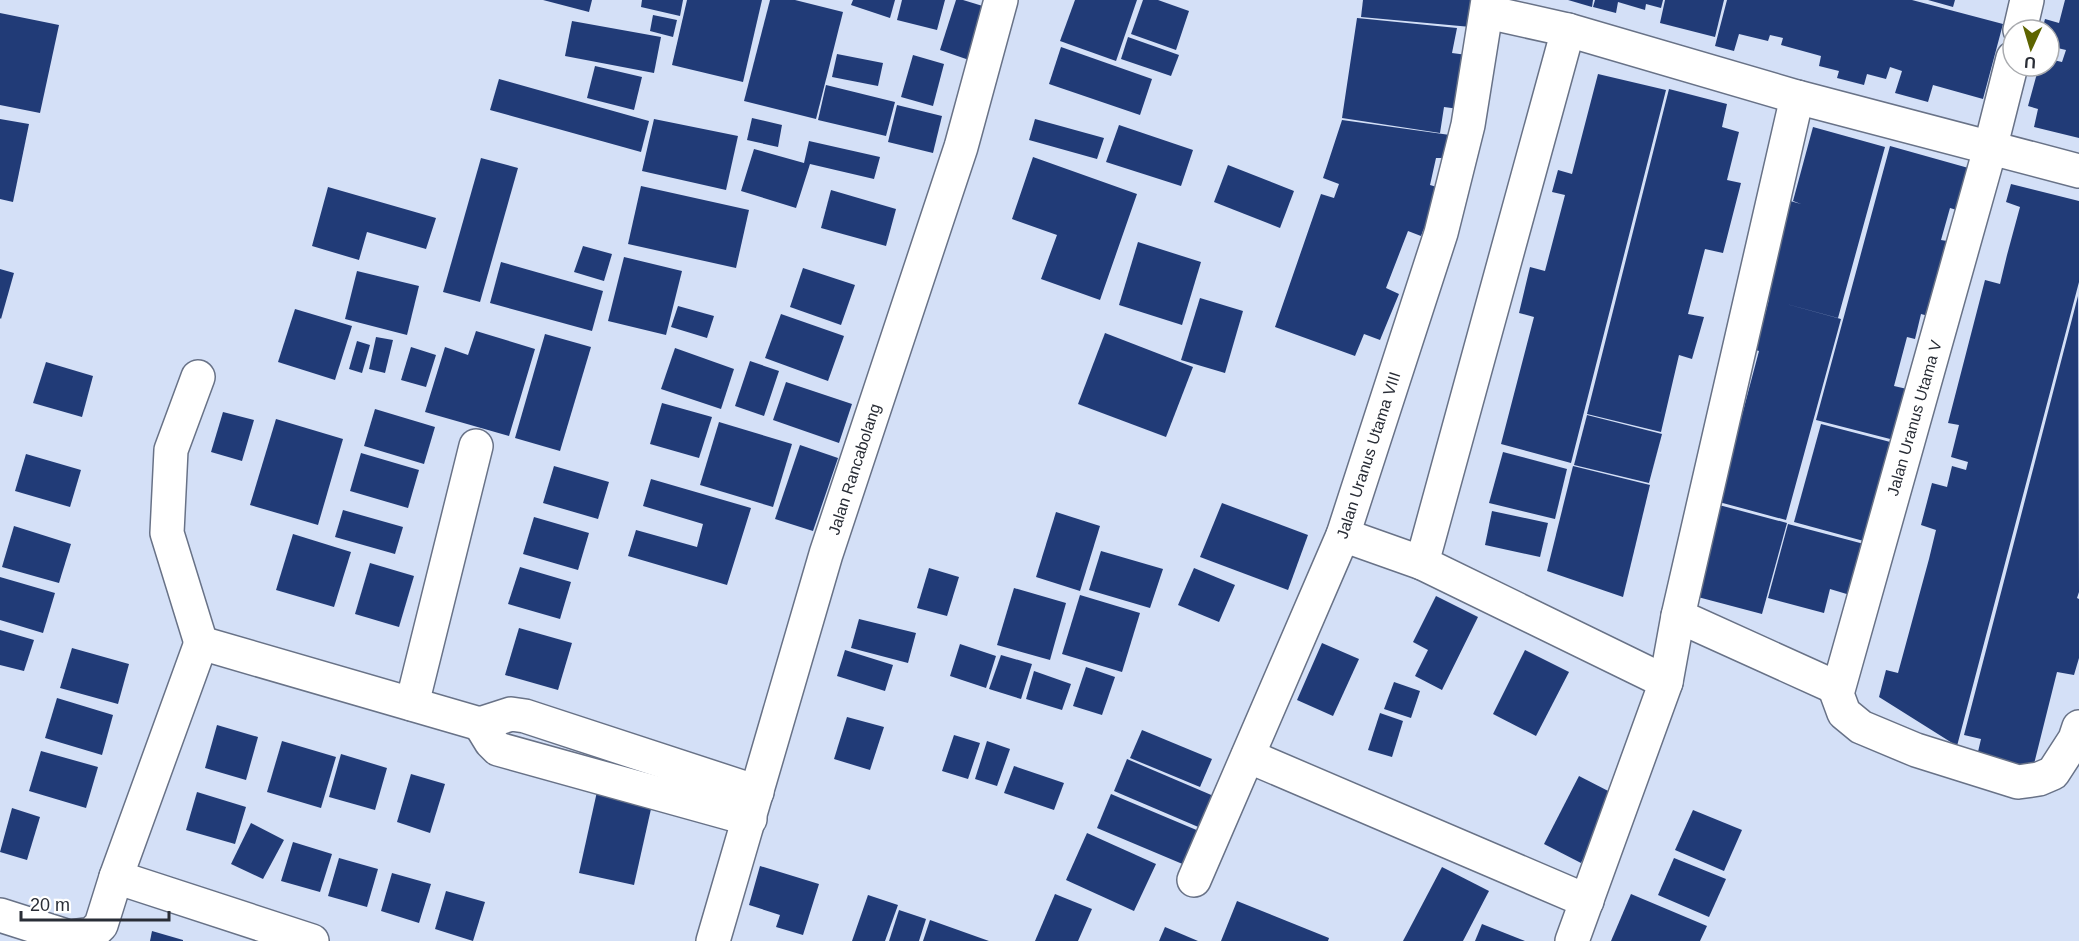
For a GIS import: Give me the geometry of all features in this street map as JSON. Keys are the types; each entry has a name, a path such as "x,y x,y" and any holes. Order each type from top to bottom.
{"street":[{"name":"Jalan Rancabolang","path":"713,941 826,554 961,147 1001,0"},
{"path":"2023,18 2028,0"},
{"path":"1487,6 1797,97 2079,171"},
{"name":"Jalan Uranus Utama VIII","path":"1194,880 1343,535 1441,233 1468,125 1487,6"},
{"path":"1422,563 1569,30"},
{"name":"Jalan Uranus Utama V","path":"1837,688 2008,78"},
{"path":"1572,941 1666,682 1678,616 1797,97"},
{"path":"0,915 69,937 92,934 101,925 116,877 201,643 167,533 171,450 198,377"},
{"path":"412,704 476,446"},
{"path":"1343,535 1422,563 1666,682"},
{"path":"1678,616 1837,688 1840,706 1852,721 1916,750 2018,782 2053,773 2075,739 2079,727"},
{"path":"201,643 480,724 511,714 525,716 753,806"},
{"path":"1248,756 1587,901"},
{"path":"116,877 312,941"}],"building":[{"path":"543,0 592,0 589,12"},
{"path":"642,0 683,0 680,16 641,7"},
{"path":"687,0 762,0 743,82 672,65"},
{"path":"770,0 795,0 843,12 816,119 744,101"},
{"path":"853,0 895,0 890,18 851,5"},
{"path":"902,0 945,0 937,30 897,20"},
{"path":"956,0 986,7 969,60 940,50"},
{"path":"1075,0 1137,0 1116,61 1060,41"},
{"path":"1143,0 1158,0 1189,11 1176,50 1131,34"},
{"path":"1363,0 1474,0 1471,27 1361,17"},
{"path":"1568,0 1593,0 1592,7"},
{"path":"1595,0 1663,0 1661,8 1646,4 1645,10 1618,2 1616,13 1593,7"},
{"path":"1665,0 1724,0 1715,37 1660,23"},
{"path":"1727,0 1912,0 2001,23 2001,32 1983,99 1933,85 1928,102 1895,93 1902,71 1890,67 1886,79 1867,74 1864,85 1837,78 1839,71 1819,66 1821,56 1781,45 1783,38 1770,35 1768,41 1739,34 1734,51 1715,46"},
{"path":"1928,0 1955,0 1953,7"},
{"path":"2065,0 2079,0 2079,138 2034,127 2038,109 2028,106 2036,78 2061,78 2061,62 2066,50 2061,49 2060,18"},
{"path":"0,13 59,25 40,113 0,105"},
{"path":"653,15 677,20 673,37 650,31"},
{"path":"1357,18 1457,28 1452,53 1467,55 1459,109 1444,107 1440,133 1342,118"},
{"path":"572,21 661,37 654,73 565,56"},
{"path":"1128,37 1179,55 1171,76 1121,59"},
{"path":"1061,47 1152,79 1140,115 1049,84"},
{"path":"837,54 883,63 878,86 832,77"},
{"path":"913,55 944,64 933,106 901,97"},
{"path":"595,66 642,77 634,110 587,98"},
{"path":"1598,74 1666,90 1571,463 1501,444 1534,317 1519,313 1530,267 1545,271 1565,195 1552,192 1558,170 1572,174"},
{"path":"499,79 649,121 641,152 490,110"},
{"path":"826,85 895,102 886,136 818,120"},
{"path":"1669,89 1727,104 1722,127 1739,132 1727,180 1741,183 1723,253 1705,249 1688,314 1704,317 1692,359 1679,355 1661,432 1587,414"},
{"path":"897,105 942,116 933,153 888,142"},
{"path":"752,118 782,125 778,147 747,140"},
{"path":"0,119 29,124 13,202 0,199"},
{"path":"654,119 738,136 726,190 642,171"},
{"path":"1035,119 1104,138 1097,159 1029,140"},
{"path":"1342,120 1450,135 1446,158 1436,158 1430,185 1440,188 1421,236 1408,231 1386,288 1399,294 1380,340 1364,334 1355,356 1275,327 1321,194 1334,198 1339,184 1323,178"},
{"path":"1119,125 1193,150 1181,186 1106,162"},
{"path":"1813,127 1885,147 1838,318 1779,302 1841,319 1786,520 1719,502 1759,351 1746,347 1750,327 1761,330 1769,299 1757,295 1783,199 1801,204 1793,201"},
{"path":"809,141 880,157 874,179 810,164 796,208 741,191 754,149 804,163"},
{"path":"1890,146 1972,169 1960,211 1950,208 1941,240 1947,241 1940,265 1945,267 1932,317 1921,314 1915,339 1907,337 1894,386 1907,389 1898,441 1816,420"},
{"path":"1033,157 1137,194 1100,300 1041,279 1057,235 1012,219"},
{"path":"481,158 518,168 480,302 443,292"},
{"path":"1228,165 1294,191 1280,228 1214,202"},
{"path":"2011,184 2079,201 2079,282 1957,746 1879,697 1886,670 1898,673 1929,559 1936,530 1921,525 1932,483 1947,487 1952,466 1966,470 1968,462 1951,457 1959,425 1948,423 1985,280 2000,284 2020,207 2006,202"},
{"path":"641,186 749,210 736,268 628,244"},
{"path":"328,187 436,218 426,249 367,232 359,260 312,246"},
{"path":"831,190 896,209 886,246 821,228"},
{"path":"1138,242 1201,262 1182,325 1119,305"},
{"path":"583,246 612,254 604,281 574,272"},
{"path":"624,257 682,271 666,335 608,321"},
{"path":"501,262 603,291 592,331 490,303"},
{"path":"803,268 855,285 841,325 790,307"},
{"path":"0,269 14,273 1,319 0,318"},
{"path":"357,271 419,286 407,335 345,319"},
{"path":"2078,296 2079,592 2077,598 2079,599 2079,658 2074,675 2057,672 2033,768 1977,756 1981,739 1964,735"},
{"path":"1200,298 1243,311 1225,373 1181,360"},
{"path":"678,306 714,316 707,338 671,327"},
{"path":"295,309 352,326 335,380 278,362"},
{"path":"781,314 844,336 828,381 765,358"},
{"path":"476,331 535,349 509,436 425,412 445,347 468,355"},
{"path":"1105,333 1193,367 1166,437 1078,404"},
{"path":"545,334 591,347 560,451 515,438"},
{"path":"376,337 393,340 385,373 369,369"},
{"path":"357,341 370,345 362,373 349,369"},
{"path":"411,347 436,355 426,387 401,380"},
{"path":"675,348 734,369 721,409 661,389"},
{"path":"750,361 779,371 764,416 735,406"},
{"path":"46,362 93,376 82,417 33,403"},
{"path":"786,382 852,404 839,443 773,420"},
{"path":"662,403 712,417 699,458 650,444"},
{"path":"375,409 435,427 424,464 364,446"},
{"path":"223,412 254,420 242,461 211,452"},
{"path":"1587,415 1662,434 1649,483 1574,465"},
{"path":"276,419 343,439 318,525 250,505"},
{"path":"719,422 792,444 773,507 700,485"},
{"path":"1821,424 1898,444 1871,543 1794,522"},
{"path":"800,445 838,458 813,531 775,519"},
{"path":"1503,452 1567,469 1555,519 1489,503"},
{"path":"361,453 419,470 408,508 350,491"},
{"path":"26,454 81,470 70,507 15,491"},
{"path":"554,466 609,482 598,519 543,503"},
{"path":"1573,466 1650,485 1623,597 1547,571"},
{"path":"651,479 751,508 727,585 628,556 636,530 697,547 703,524 643,506"},
{"path":"1222,503 1308,535 1288,590 1200,557"},
{"path":"1719,505 1787,523 1762,614 1694,596"},
{"path":"343,510 403,527 395,554 335,537"},
{"path":"1492,511 1548,523 1540,557 1485,545"},
{"path":"1056,512 1100,526 1080,591 1036,577"},
{"path":"534,517 589,533 578,570 523,554"},
{"path":"1788,524 1864,544 1850,595 1830,589 1824,613 1768,598"},
{"path":"14,526 71,544 59,583 2,567"},
{"path":"293,534 351,552 334,607 276,590"},
{"path":"1101,551 1163,569 1150,608 1089,590"},
{"path":"370,563 414,576 399,627 355,614"},
{"path":"520,567 571,582 560,619 508,604"},
{"path":"929,568 959,577 947,616 917,608"},
{"path":"1194,568 1235,585 1219,622 1178,605"},
{"path":"0,577 55,593 43,633 0,620"},
{"path":"1014,588 1066,603 1050,660 997,645"},
{"path":"1080,595 1140,613 1122,672 1062,654"},
{"path":"1436,596 1478,617 1442,690 1415,676 1428,650 1413,642"},
{"path":"859,619 916,633 908,663 851,648"},
{"path":"519,628 572,643 558,690 505,675"},
{"path":"0,630 34,640 24,671 0,665"},
{"path":"1322,643 1359,659 1333,716 1297,700"},
{"path":"960,644 996,656 986,688 950,676"},
{"path":"72,648 129,664 118,704 60,688"},
{"path":"845,650 893,665 885,691 837,676"},
{"path":"1525,650 1569,672 1536,736 1493,714"},
{"path":"1001,655 1032,664 1021,699 989,689"},
{"path":"1086,667 1115,677 1102,715 1073,706"},
{"path":"1034,671 1071,684 1062,710 1026,699"},
{"path":"1394,682 1420,691 1411,718 1384,709"},
{"path":"57,698 113,715 102,755 45,738"},
{"path":"1380,713 1403,721 1392,757 1368,750"},
{"path":"847,717 884,727 870,770 834,759"},
{"path":"217,725 258,737 246,780 205,768"},
{"path":"1142,730 1212,759 1200,787 1130,758"},
{"path":"954,735 980,743 968,779 942,771"},
{"path":"282,741 336,757 321,808 267,792"},
{"path":"987,741 1010,749 997,786 975,779"},
{"path":"41,751 98,767 86,808 29,791"},
{"path":"341,754 387,768 375,810 329,797"},
{"path":"1127,759 1216,797 1203,829 1114,791"},
{"path":"1014,766 1064,783 1054,810 1004,793"},
{"path":"411,774 445,784 430,833 397,822"},
{"path":"1579,776 1616,795 1581,863 1544,844"},
{"path":"598,787 653,800 634,885 579,873"},
{"path":"197,792 246,807 235,844 186,830"},
{"path":"1111,794 1206,834 1192,868 1097,828"},
{"path":"12,808 40,817 27,860 0,852"},
{"path":"1693,810 1742,830 1724,871 1675,850"},
{"path":"251,823 284,840 263,879 231,864"},
{"path":"1087,833 1156,864 1134,911 1066,880"},
{"path":"293,842 332,854 320,892 281,881"},
{"path":"339,858 378,869 367,907 328,896"},
{"path":"1674,858 1726,879 1709,917 1658,895"},
{"path":"760,866 819,884 803,935 776,927 780,915 749,905"},
{"path":"1442,867 1489,891 1463,941 1403,941"},
{"path":"392,873 431,884 419,923 381,911"},
{"path":"446,891 485,902 473,941 435,929"},
{"path":"1055,894 1092,909 1078,941 1035,941"},
{"path":"1631,894 1707,926 1700,941 1611,941"},
{"path":"868,895 898,905 885,941 852,941"},
{"path":"1237,901 1329,938 1328,941 1221,941"},
{"path":"899,910 926,919 919,941 889,941"},
{"path":"930,920 989,941 923,941"},
{"path":"1482,924 1525,941 1475,941"},
{"path":"1165,927 1198,941 1159,941"},
{"path":"152,931 183,940 183,941 150,941"}]}
